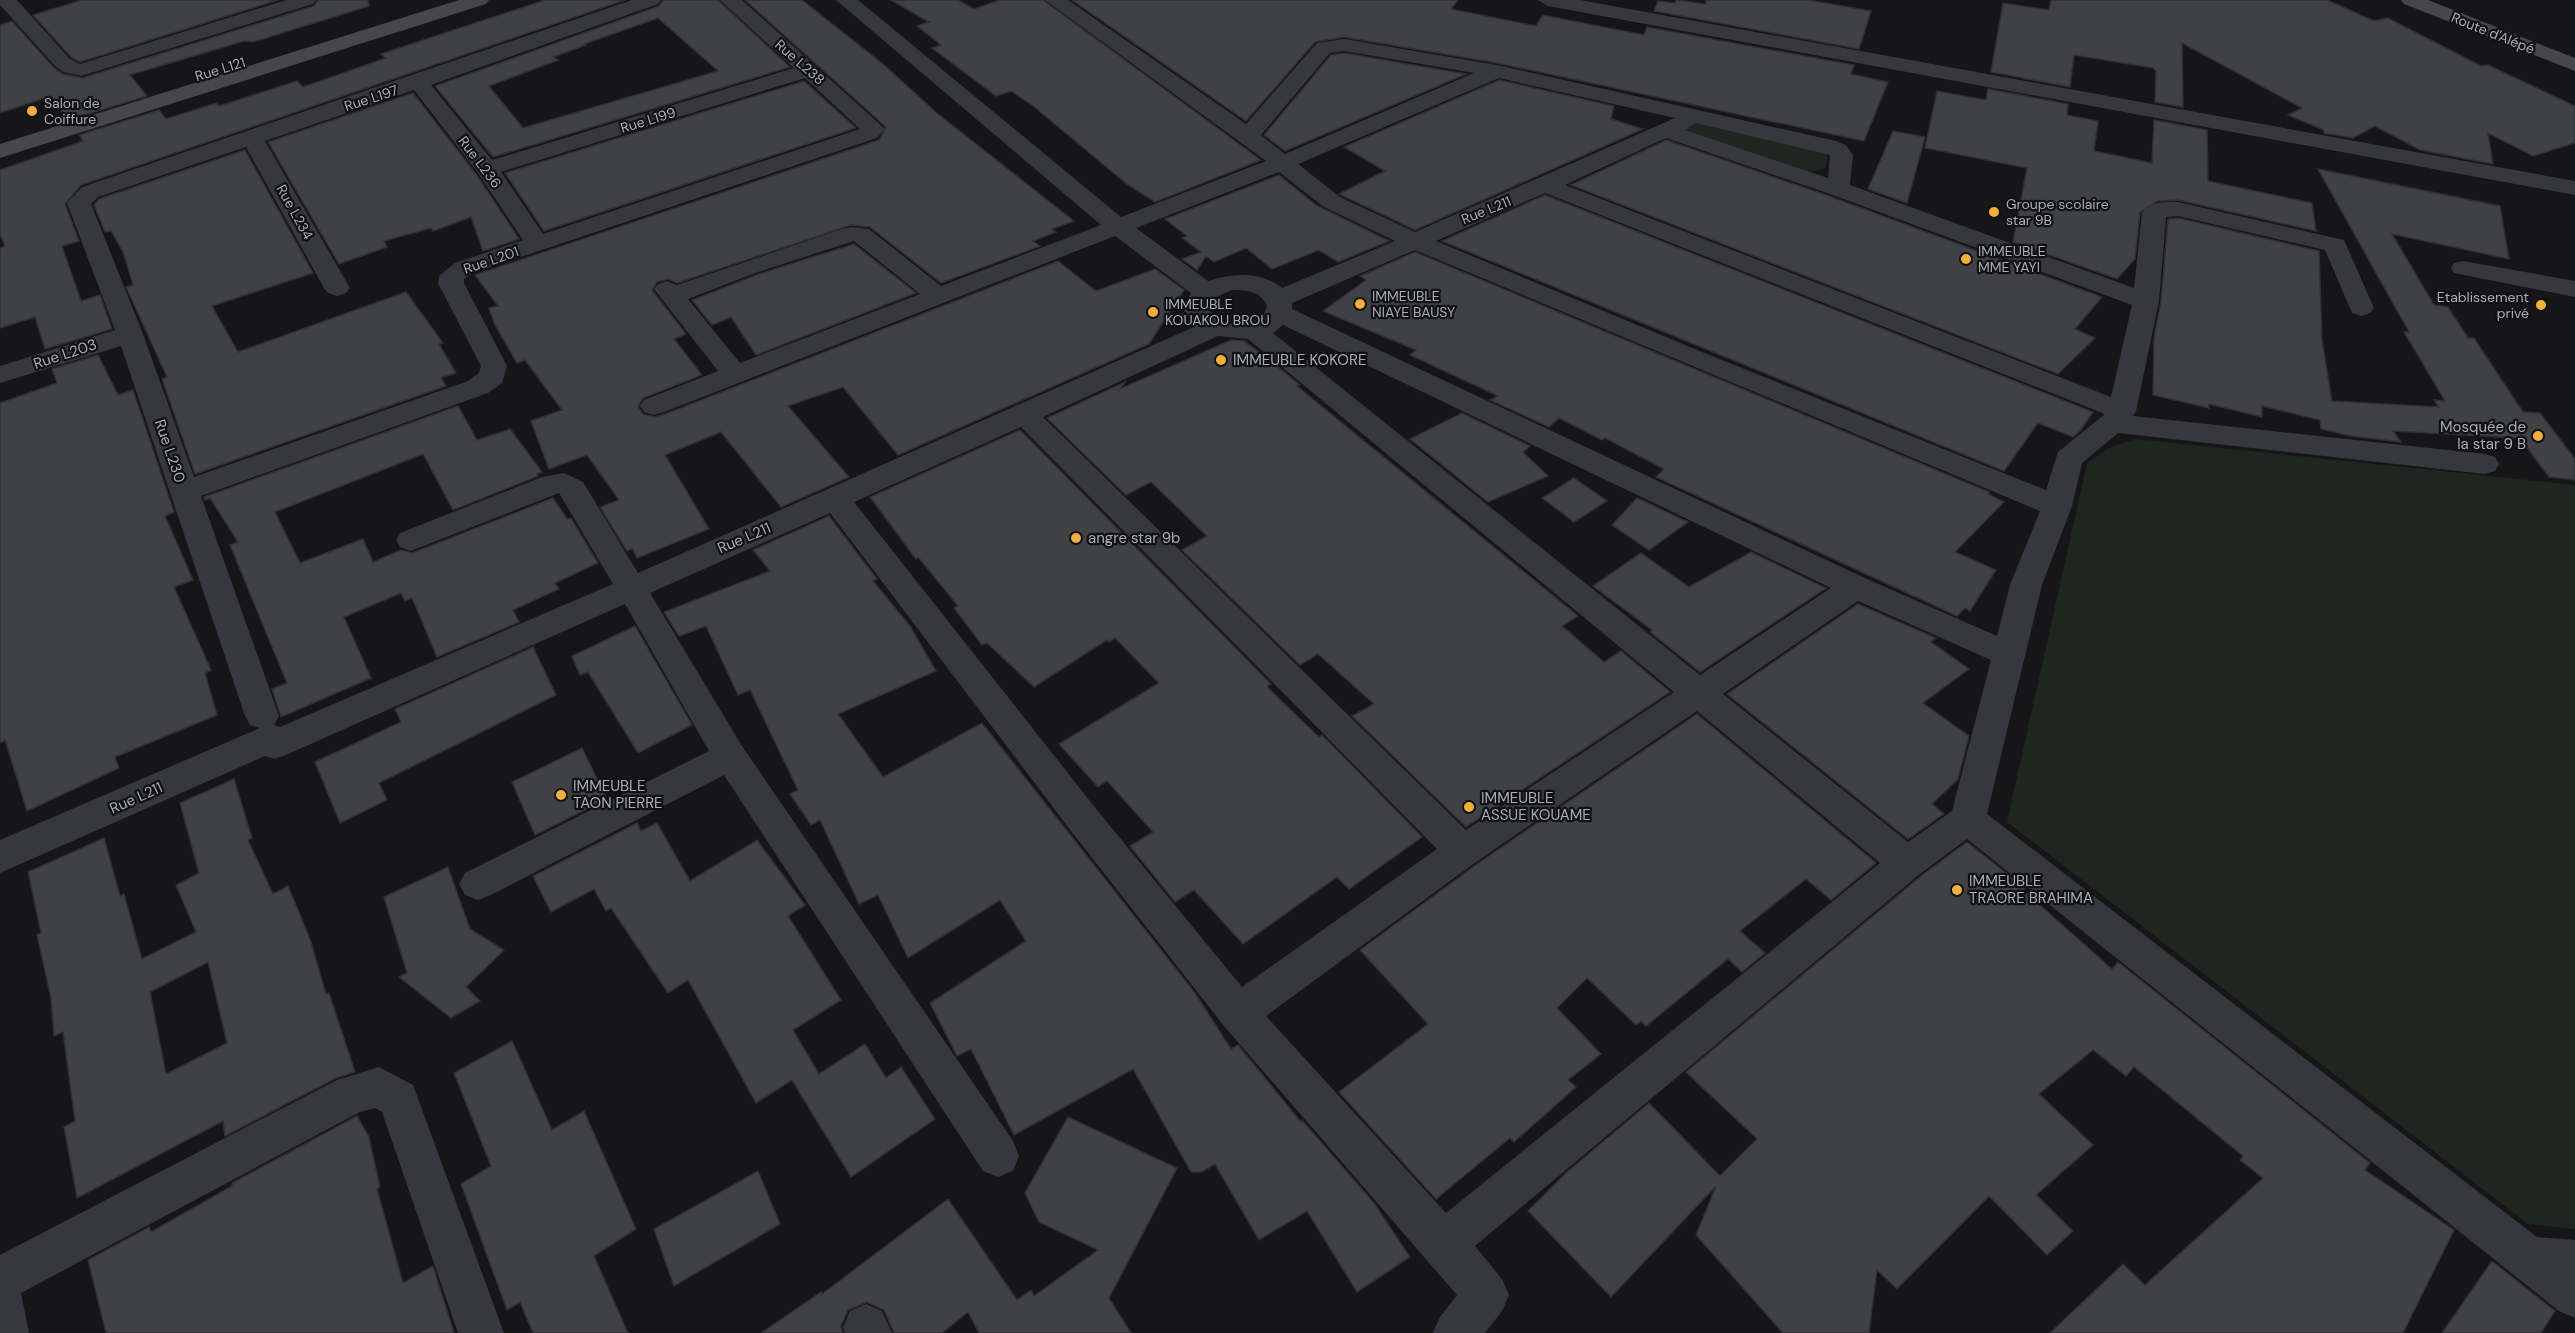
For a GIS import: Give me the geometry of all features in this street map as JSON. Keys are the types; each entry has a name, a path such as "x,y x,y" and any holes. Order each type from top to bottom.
{"main road":[{"name":"Rue L121","path":"0,138 440,0"},
{"path":"0,152 479,0"},
{"name":"Route d'Alépé","path":"2411,0 2575,65"}],"street":[{"path":"8,0 63,63 70,68 81,70 306,0"},
{"name":"Rue L197","path":"90,192 418,82 651,0"},
{"name":"Rue L238","path":"730,0 872,124"},
{"path":"846,0 1116,225 1205,291"},
{"path":"1055,0 1248,136 1332,202 1413,240 1693,358 2057,506"},
{"path":"1548,0 2575,188"},
{"path":"220,7 236,21"},
{"path":"1248,136 1324,47 1333,44 1497,71 1838,150 1842,155 1838,189"},
{"name":"Rue L199","path":"487,170 809,70"},
{"path":"654,406 939,297 1116,225 1281,163 1497,71"},
{"name":"Rue L236","path":"418,82 487,170 538,245"},
{"name":"Rue L211","path":"1279,306 1413,240 1545,185 1692,117"},
{"name":"Rue L201","path":"184,491 478,387 492,377 494,366 452,283 452,276 464,268 869,133 874,129 872,124"},
{"path":"1666,131 1838,189 2146,301"},
{"name":"Rue L234","path":"252,137 337,288"},
{"path":"1545,185 2118,417 2485,464"},
{"name":"Rue L230","path":"90,192 79,203 129,333 269,733"},
{"path":"1444,1243 1907,863 1968,819 2026,585 2057,506 2068,459 2118,417 2146,301 2154,213 2163,209 2178,209 2335,245 2361,308"},
{"path":"735,375 670,293 851,234 860,234 939,297"},
{"path":"2463,268 2575,289"},
{"path":"1279,306 1265,326 1253,330 1226,332 1214,328 1197,315 1195,307 1205,291 1224,284 1246,282 1266,288 1279,306 1856,587 2010,655"},
{"name":"Rue L211","path":"0,857 269,733 631,586 1026,416 1214,328"},
{"path":"1253,330 1907,863"},
{"name":"Rue L203","path":"0,375 129,333"},
{"path":"1026,416 1462,851"},
{"path":"411,540 552,484 564,483 573,489 730,756 998,1156"},
{"path":"836,498 1004,719 1239,1013 1444,1243 1486,1295 1455,1333"},
{"path":"1239,1013 1462,851 1697,691 1856,587"},
{"path":"478,884 730,756"},
{"path":"1968,819 2575,1295"},
{"path":"0,1279 352,1094 379,1087 398,1098 481,1333"},
{"path":"2530,1259 2575,1263"},
{"path":"0,1298 6,1333"}],"shaded area":[{"path":"1699,122 1828,148 1826,168 1809,172 1679,132"},
{"path":"2136,439 2575,485 2575,1229 2528,1224 2007,822 2087,463 2109,448"}],"building":[{"path":"82,0 278,0 80,62 71,57 33,15"},
{"path":"318,0 368,0 369,6 253,42 244,41 130,75 147,96 68,120 51,96 0,113 0,25 12,21 55,69 63,74 82,78 314,6"},
{"path":"545,0 625,0 81,185 65,204 79,241 62,246 81,301 100,295 112,329 45,349 35,317 0,328 0,248 5,246 0,235 0,170 83,141 79,135 159,110 166,119 216,103 219,106 297,81 303,87 386,58 381,54"},
{"path":"663,0 718,0 790,67 493,157 435,86 659,6","holes":["658,18 718,71 523,128 489,86 558,60 553,57 586,45 584,44"]},
{"path":"745,0 802,0 883,64 938,114 1074,221 1052,229 1056,232 1033,241 1040,246 941,283 870,227 851,225 677,283 668,279 657,282 652,290 686,334 674,339 702,375 643,398 638,407 643,414 655,417 665,414 1058,261 1096,291 1155,269 1184,290 1149,344 898,455 843,387 788,406 849,477 781,507 721,432 665,455 709,529 637,558 632,548 627,551 600,507 619,500 587,455 549,469 531,421 562,410 525,360 517,363 495,325 489,308 498,306 475,275 879,140 886,127"},
{"path":"891,0 958,0 974,9 1000,0 1043,0 1261,160 1155,202 1128,185 1032,105 1011,91 996,96 932,48 941,45 917,26 929,22"},
{"path":"1072,0 1458,0 1451,9 1536,26 1543,15 1644,35 1647,27 1854,65 1851,74 1888,82 1864,141 1497,63 1344,37 1315,42 1246,121"},
{"path":"1676,0 1706,4 1706,0 1808,0 1871,11 1859,49 1654,11 1658,1 1675,3"},
{"path":"2051,0 2327,0 2374,21 2388,18 2481,66 2488,65 2575,106 2575,143 2533,156 2488,133 2493,164 2420,150 2375,126 2353,138 2324,133 2324,130 2288,115 2302,108 2182,43 2183,107 2155,102 2156,71 2153,68 2074,55 2070,87 1991,72 2003,3 2049,10"},
{"path":"1344,53 1466,74 1285,151 1264,135 1331,55"},
{"path":"1499,80 1614,106 1611,119 1643,129 1415,230 1339,194 1385,171 1344,147"},
{"path":"804,81 856,128 544,231 505,173"},
{"path":"1988,89 2068,104 2067,115 2098,121 2094,151 2152,163 2154,120 2207,130 2208,181 2312,203 2316,231 2178,200 2158,201 2140,212 2135,259 2117,279 2013,242 2027,168 1925,148 1937,91 1986,100"},
{"path":"413,93 476,174 519,239 483,251 471,217 433,231 431,228 384,241 387,247 339,264 268,142"},
{"path":"1893,131 1925,137 1907,203 1868,189"},
{"path":"1666,140 1829,196 2102,297 2075,329 2095,338 2058,374 1571,185"},
{"path":"245,150 313,273 212,306 238,352 406,292 443,343 439,344 456,373 441,378 446,386 195,474 162,379 167,377 126,287 133,285 123,252 111,231 105,232 94,205 99,199"},
{"path":"2318,169 2500,206 2509,259 2392,234 2434,305 2448,307 2468,338 2474,338 2523,412 2540,413 2575,459 2575,480 2549,477 2520,438 2393,431 2401,442 2351,436 2321,429 2320,420 2262,406 2262,417 2209,404 2209,408 2153,395 2154,338 2161,301 2168,219 2178,218 2319,251 2322,340 2332,401 2439,407 2434,400 2445,401 2404,332 2409,332"},
{"path":"1279,175 1316,205 1389,241 1338,262 1319,250 1272,269 1246,248 1214,262 1206,256 1197,270 1182,259 1201,252 1182,238 1187,236 1165,219"},
{"path":"1545,195 2093,412 2073,437 2038,423 2004,471 1442,241"},
{"path":"854,244 916,293 756,355 731,317 712,325 692,300 759,274"},
{"path":"1415,252 1989,492 1988,494 2004,502 1955,552 1996,570 1970,611 1965,608 1957,616 1656,477 1664,469 1605,438 1602,440 1559,418 1549,427 1490,400 1498,396 1410,355 1416,350 1323,311 1366,280 1360,276"},
{"path":"1231,340 1244,341 1267,358 1300,385 1297,386 1578,616 1562,626 1604,662 1621,651 1670,692 1466,827 1352,716 1374,704 1318,654 1300,665 1182,550 1207,536 1151,482 1126,495 1047,418 1125,382 1120,389"},
{"path":"98,355 118,395 133,390 174,512 165,516 193,580 174,587 211,670 205,673 217,715 115,757 119,768 27,811 5,740 0,743 0,403 57,383 52,369"},
{"path":"458,406 477,440 510,429 542,472 537,474 538,476 453,510 423,454 275,512 300,563 363,539 373,562 401,550 412,553 553,498 567,519 571,518 598,563 555,583 559,589 513,610 519,622 437,657 412,598 405,601 401,593 344,617 371,678 281,717 272,689 287,683 230,545 238,542 210,498 205,500 204,497"},
{"path":"1462,413 1530,446 1523,452 1548,476 1488,502 1410,439"},
{"path":"1020,430 1271,684 1267,687 1319,737 1322,735 1422,837 1349,889 1337,877 1243,944 1194,890 1175,902 1130,846 1153,832 1107,781 1098,787 1059,744 1159,683 1115,638 1109,642 1107,640 1034,687 987,643 982,645 954,608 958,606 918,557 916,559 870,497"},
{"path":"1574,478 1607,501 1574,522 1542,498"},
{"path":"1637,498 1688,522 1649,550 1612,525"},
{"path":"829,516 877,579 873,581 910,626 936,671 838,714 883,777 982,723 1195,993 1231,1049 1238,1045 1301,1122 1302,1120 1374,1203 1410,1257 1357,1292 1307,1211 1259,1240 1215,1164 1202,1172 1191,1172 1133,1069 1014,1135 971,1049 957,1056 930,1003 1026,941 1000,900 908,958 878,895 859,904 820,820 811,825 790,794 798,790 750,690 738,695 706,626 679,636 664,612 770,571 753,550"},
{"path":"1751,552 1826,588 1700,672 1650,632 1652,630 1593,586 1641,553 1689,587"},
{"path":"1858,604 1936,638 1931,642 1969,669 1923,703 1969,736 1958,779 1932,804 1944,814 1908,839 1727,694"},
{"path":"635,626 692,725 638,753 588,672 580,675 572,656"},
{"path":"533,647 556,695 379,783 387,800 340,823 315,762 401,722 395,709"},
{"path":"1697,714 1876,863 1831,900 1806,879 1740,931 1765,953 1742,972 1728,959 1646,1026 1641,1021 1636,1025 1587,978 1557,1008 1601,1054 1568,1080 1576,1087 1514,1142 1510,1138 1436,1199 1339,1092 1428,1024 1360,950 1477,864"},
{"name":"IMMEUBLE TAON PIERRE","path":"582,748 607,799 535,835 512,782"},
{"path":"234,779 252,838 248,840 273,894 288,886 310,939 326,994 329,993 355,1072 336,1078 225,1136 223,1121 77,1198 64,1127 75,1121 63,1032 54,1036 51,998 37,935 41,933 28,872 104,838 120,896 124,894 142,959 196,932 176,885 199,873 180,803","holes":["208,962 227,1043 166,1074 150,992"]},
{"path":"637,823 641,831 657,823 690,881 757,840 805,905 788,916 841,1000 793,1030 819,1074 865,1044 886,1078 901,1067 935,1119 851,1177 792,1080 756,1103 688,980 668,993 611,908 606,911 594,889 551,912 533,876"},
{"path":"1967,842 2025,888 2023,890 2112,969 2118,962 2370,1163 2365,1170 2454,1230 2403,1333 2050,1333 2123,1264 2145,1285 2263,1178 2240,1160 2243,1156 2134,1067 2126,1076 2093,1050 2039,1094 2093,1145 2036,1195 2073,1231 2047,1255 1989,1196 1897,1289 1877,1270 1869,1333 1783,1333 1696,1235 1716,1186 1611,1297 1528,1211 1567,1172 1649,1103 1720,1176 1757,1139 1686,1072 1921,876"},
{"path":"448,867 470,929 504,950 466,987 480,1001 451,1018 399,977 407,973 384,897"},
{"path":"512,1041 552,1130 584,1111 636,1229 594,1256 628,1333 533,1333 520,1302 507,1310 461,1184 491,1166 454,1073"},
{"path":"357,1116 369,1137 380,1187 377,1189 403,1283 433,1266 454,1333 106,1333 88,1260 149,1227 151,1232 232,1186 232,1183"},
{"path":"1068,1117 1177,1168 1109,1298 1131,1333 979,1333 968,1312 942,1333 894,1333 884,1310 867,1302 848,1310 841,1326 843,1333 761,1333 821,1292 822,1294 948,1199 1017,1300 1031,1290 1034,1296 1098,1250 1039,1222 1025,1193"},
{"path":"758,1171 780,1224 674,1286 654,1229"},
{"path":"2492,1261 2555,1311 2541,1333 2442,1333"}],"place":[{"name":"Salon de Coiffure","path":"32,111"},
{"name":"Groupe scolaire star 9B","path":"1994,212"},
{"name":"IMMEUBLE MME YAYI","path":"1966,259"},
{"name":"IMMEUBLE NIAYE BAUSY","path":"1360,304"},
{"name":"Etablissement privé","path":"2541,305"},
{"name":"IMMEUBLE KOUAKOU BROU","path":"1153,312"},
{"name":"IMMEUBLE KOKORE","path":"1221,360"},
{"name":"Mosquée de la star 9 B","path":"2538,436"},
{"name":"angre star 9b","path":"1076,538"},
{"name":"IMMEUBLE TAON PIERRE","path":"561,795"},
{"name":"IMMEUBLE ASSUE KOUAME","path":"1469,807"},
{"name":"IMMEUBLE TRAORE BRAHIMA","path":"1957,890"}]}
